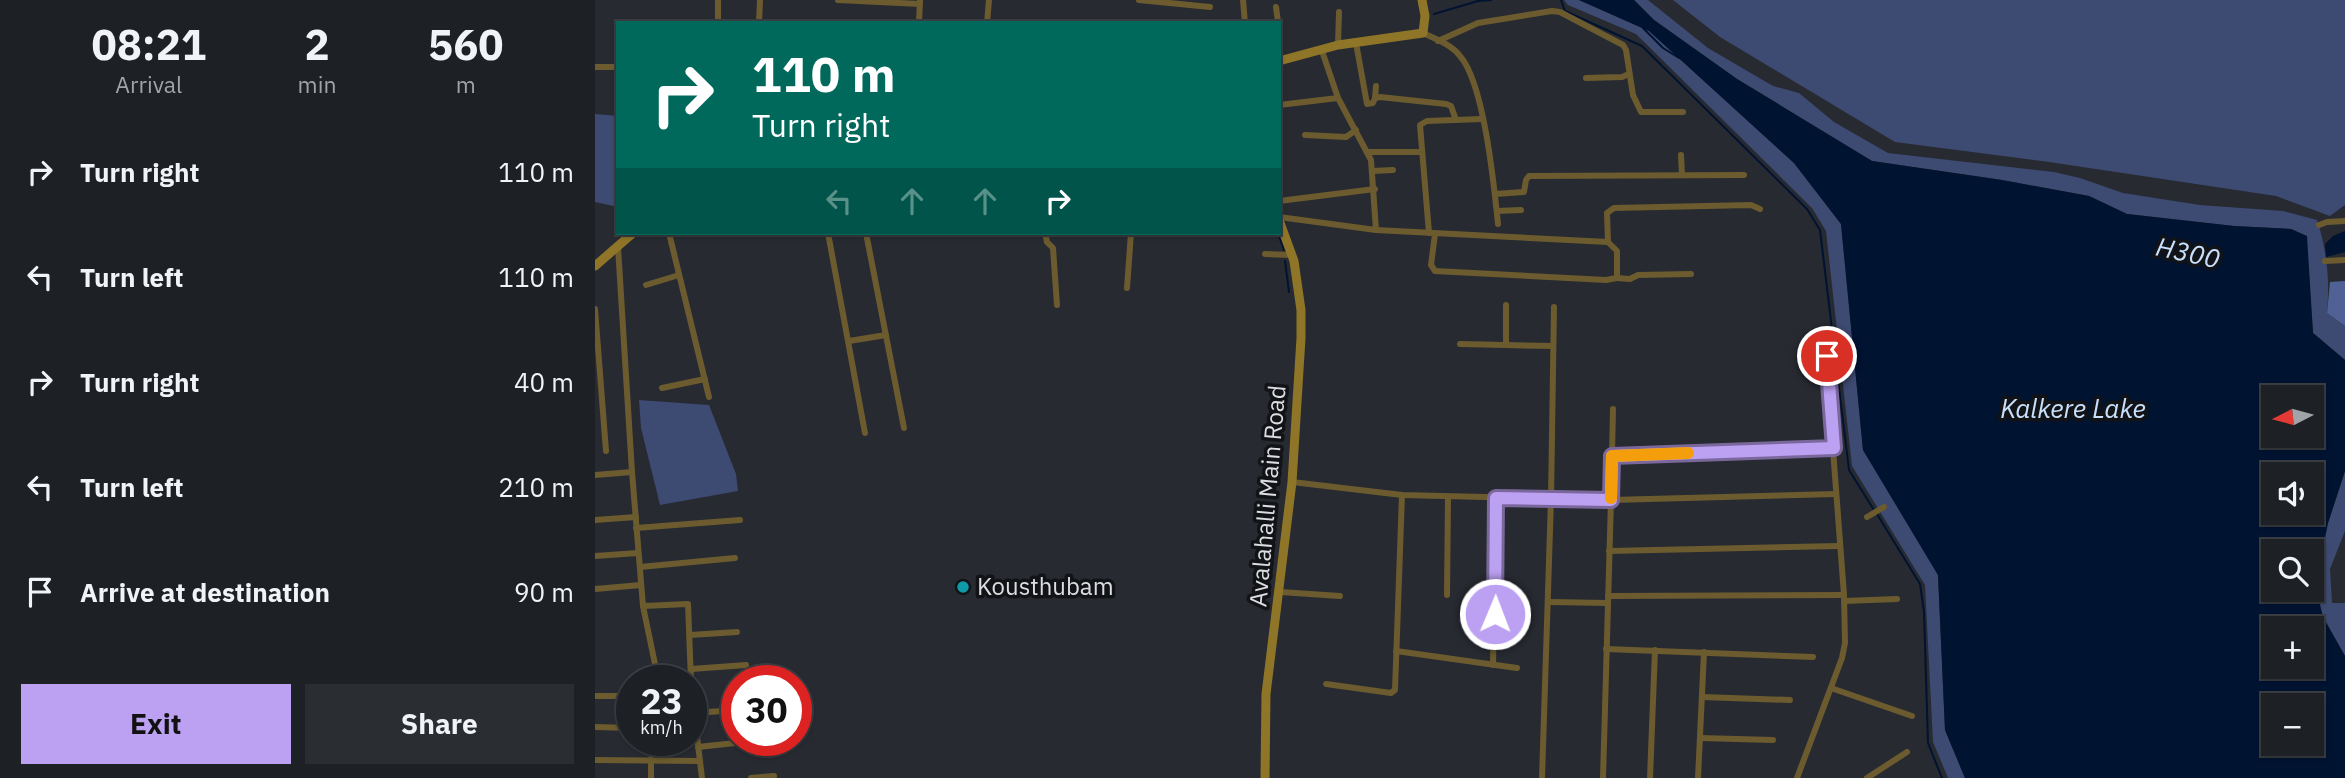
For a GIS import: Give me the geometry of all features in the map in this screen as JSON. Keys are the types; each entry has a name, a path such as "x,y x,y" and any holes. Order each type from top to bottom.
{"main road":[{"path":"1281,61 1338,45 1423,33 1423,0"},
{"name":"Avalahalli Main Road","path":"1265,778 1266,694 1292,482 1301,310 1292,255 1281,224"},
{"path":"595,265 631,235"}],"street":[{"path":"718,0 718,21"},
{"path":"759,21 760,0"},
{"path":"838,0 920,2 919,21"},
{"path":"988,21 989,0"},
{"path":"1139,0 1210,7"},
{"path":"1243,0 1245,21"},
{"path":"1276,7 1277,21"},
{"path":"1438,41 1478,23 1556,11 1623,45 1635,102 1641,112 1683,113"},
{"path":"1338,45 1339,12"},
{"path":"1423,33 1458,52 1466,62 1478,94 1498,223"},
{"path":"1356,43 1367,104 1373,103 1376,86"},
{"path":"1322,51 1338,98 1367,152 1375,189 1376,230"},
{"path":"595,66 616,67"},
{"path":"1586,78 1622,77 1629,74"},
{"path":"1281,105 1338,98"},
{"path":"1375,98 1445,104 1451,106 1456,120"},
{"path":"1482,119 1421,123 1432,233 1430,265 1435,271 1606,280 1630,279 1639,275 1691,274"},
{"path":"1305,135 1346,137 1356,130"},
{"path":"1367,152 1422,152"},
{"path":"1681,155 1682,175"},
{"path":"1372,171 1394,170"},
{"path":"1495,194 1524,192 1529,176 1744,175"},
{"path":"1281,201 1375,189"},
{"path":"1608,242 1607,213 1614,208 1751,205 1760,209"},
{"path":"1497,211 1521,209"},
{"path":"1281,218 1376,230 1608,242 1617,251 1618,278"},
{"path":"2319,225 2345,221"},
{"path":"669,235 709,397"},
{"path":"828,235 865,433"},
{"path":"866,235 904,428"},
{"path":"1045,235 1047,242 1053,248 1056,305"},
{"path":"1128,288 1131,235"},
{"path":"618,247 638,552 643,606 655,665"},
{"path":"1265,254 1292,255"},
{"path":"2325,261 2345,260"},
{"path":"646,285 679,275"},
{"path":"1506,305 1506,345"},
{"path":"1542,778 1554,307"},
{"path":"595,309 606,451"},
{"path":"1797,778 1844,652 1844,598 1825,330"},
{"path":"849,341 886,335"},
{"path":"1459,344 1553,346"},
{"path":"662,388 705,379"},
{"path":"1603,778 1612,409"},
{"path":"1612,456 1834,448"},
{"path":"595,475 632,472"},
{"path":"1292,482 1402,495 1496,498 1611,500 1836,494"},
{"path":"1326,684 1394,692 1402,495"},
{"path":"1447,595 1448,496"},
{"path":"1493,665 1496,498"},
{"path":"595,520 635,517"},
{"path":"636,528 740,520"},
{"path":"1609,551 1840,546"},
{"path":"595,556 638,552"},
{"path":"640,567 735,558"},
{"path":"595,589 641,585"},
{"path":"1280,592 1340,596"},
{"path":"1548,602 1897,599"},
{"path":"643,606 688,604 691,665"},
{"path":"690,635 737,632"},
{"path":"1606,649 1813,657"},
{"path":"1650,778 1654,650"},
{"path":"1396,651 1517,668"},
{"path":"1698,778 1704,652"},
{"path":"1831,688 1912,716"},
{"path":"595,696 616,696"},
{"path":"1702,697 1790,700"},
{"path":"595,727 616,727"},
{"path":"1700,738 1773,740"},
{"path":"1867,778 1907,751"},
{"path":"699,756 702,778"},
{"path":"650,778 651,759"},
{"path":"595,760 699,761"},
{"path":"751,778 774,776"}],"shaded area":[{"path":"1564,0 1579,0 1649,31 1794,163 1841,224 1863,450 1938,575 1945,730 1965,778 1948,778 1933,742 1925,585 1852,466 1826,231 1812,208 1636,34 1568,5"},
{"path":"1634,0 1648,0 1708,48 1773,86 1799,93 1834,122 1888,153 2054,172 2123,193 2200,205 2283,211 2317,220 2327,266 2327,313 2345,326 2345,360 2313,333 2306,236 2291,229 2234,226 2127,214 2089,196 1872,161 1737,79 1654,20"},
{"path":"1673,0 2345,0 2345,205 2330,216 2276,196 1895,142 1720,37"},
{"path":"595,114 616,116 616,207 595,202"},
{"path":"2345,281 2345,326 2327,313 2330,282"},
{"path":"639,400 709,405 736,474 738,491 660,505 641,428"},
{"path":"2345,471 2345,531 2330,569 2332,603 2345,603 2345,656 2324,619 2319,602 2324,602 2324,542"}],"water":[{"name":"Kalkere Lake","path":"1579,0 1634,0 1654,20 1737,79 1872,161 2089,196 2127,214 2234,226 2291,229 2307,236 2313,333 2345,360 2345,471 2324,542 2324,539 2261,539 2261,602 2319,602 2323,616 2261,616 2261,679 2324,679 2324,619 2345,656 2345,778 1965,778 1945,730 1938,575 1863,450 1841,224 1794,163 1649,31"},
{"path":"2345,231 2345,252 2326,257 2325,244 2333,236"}],"waterway":[{"path":"1434,14 1478,1 1491,0"},
{"path":"1561,0 1565,11 1642,46 1807,209 1820,230 1849,470 1874,510"},
{"path":"1643,28 1663,48 1679,58"},
{"path":"1279,235 1284,250"},
{"path":"1285,261 1289,292"},
{"path":"1877,514 1920,584 1924,612 1928,743 1942,778"}],"slow traffic":[{"path":"1611,498 1612,456 1688,453"}],"place":[{"name":"Kousthubam","path":"963,587"}],"route":[{"path":"1495,614 1496,498 1611,500 1612,456 1834,448 1827,356"}],"water label":[{"name":"H300","path":"2188,253"}]}
